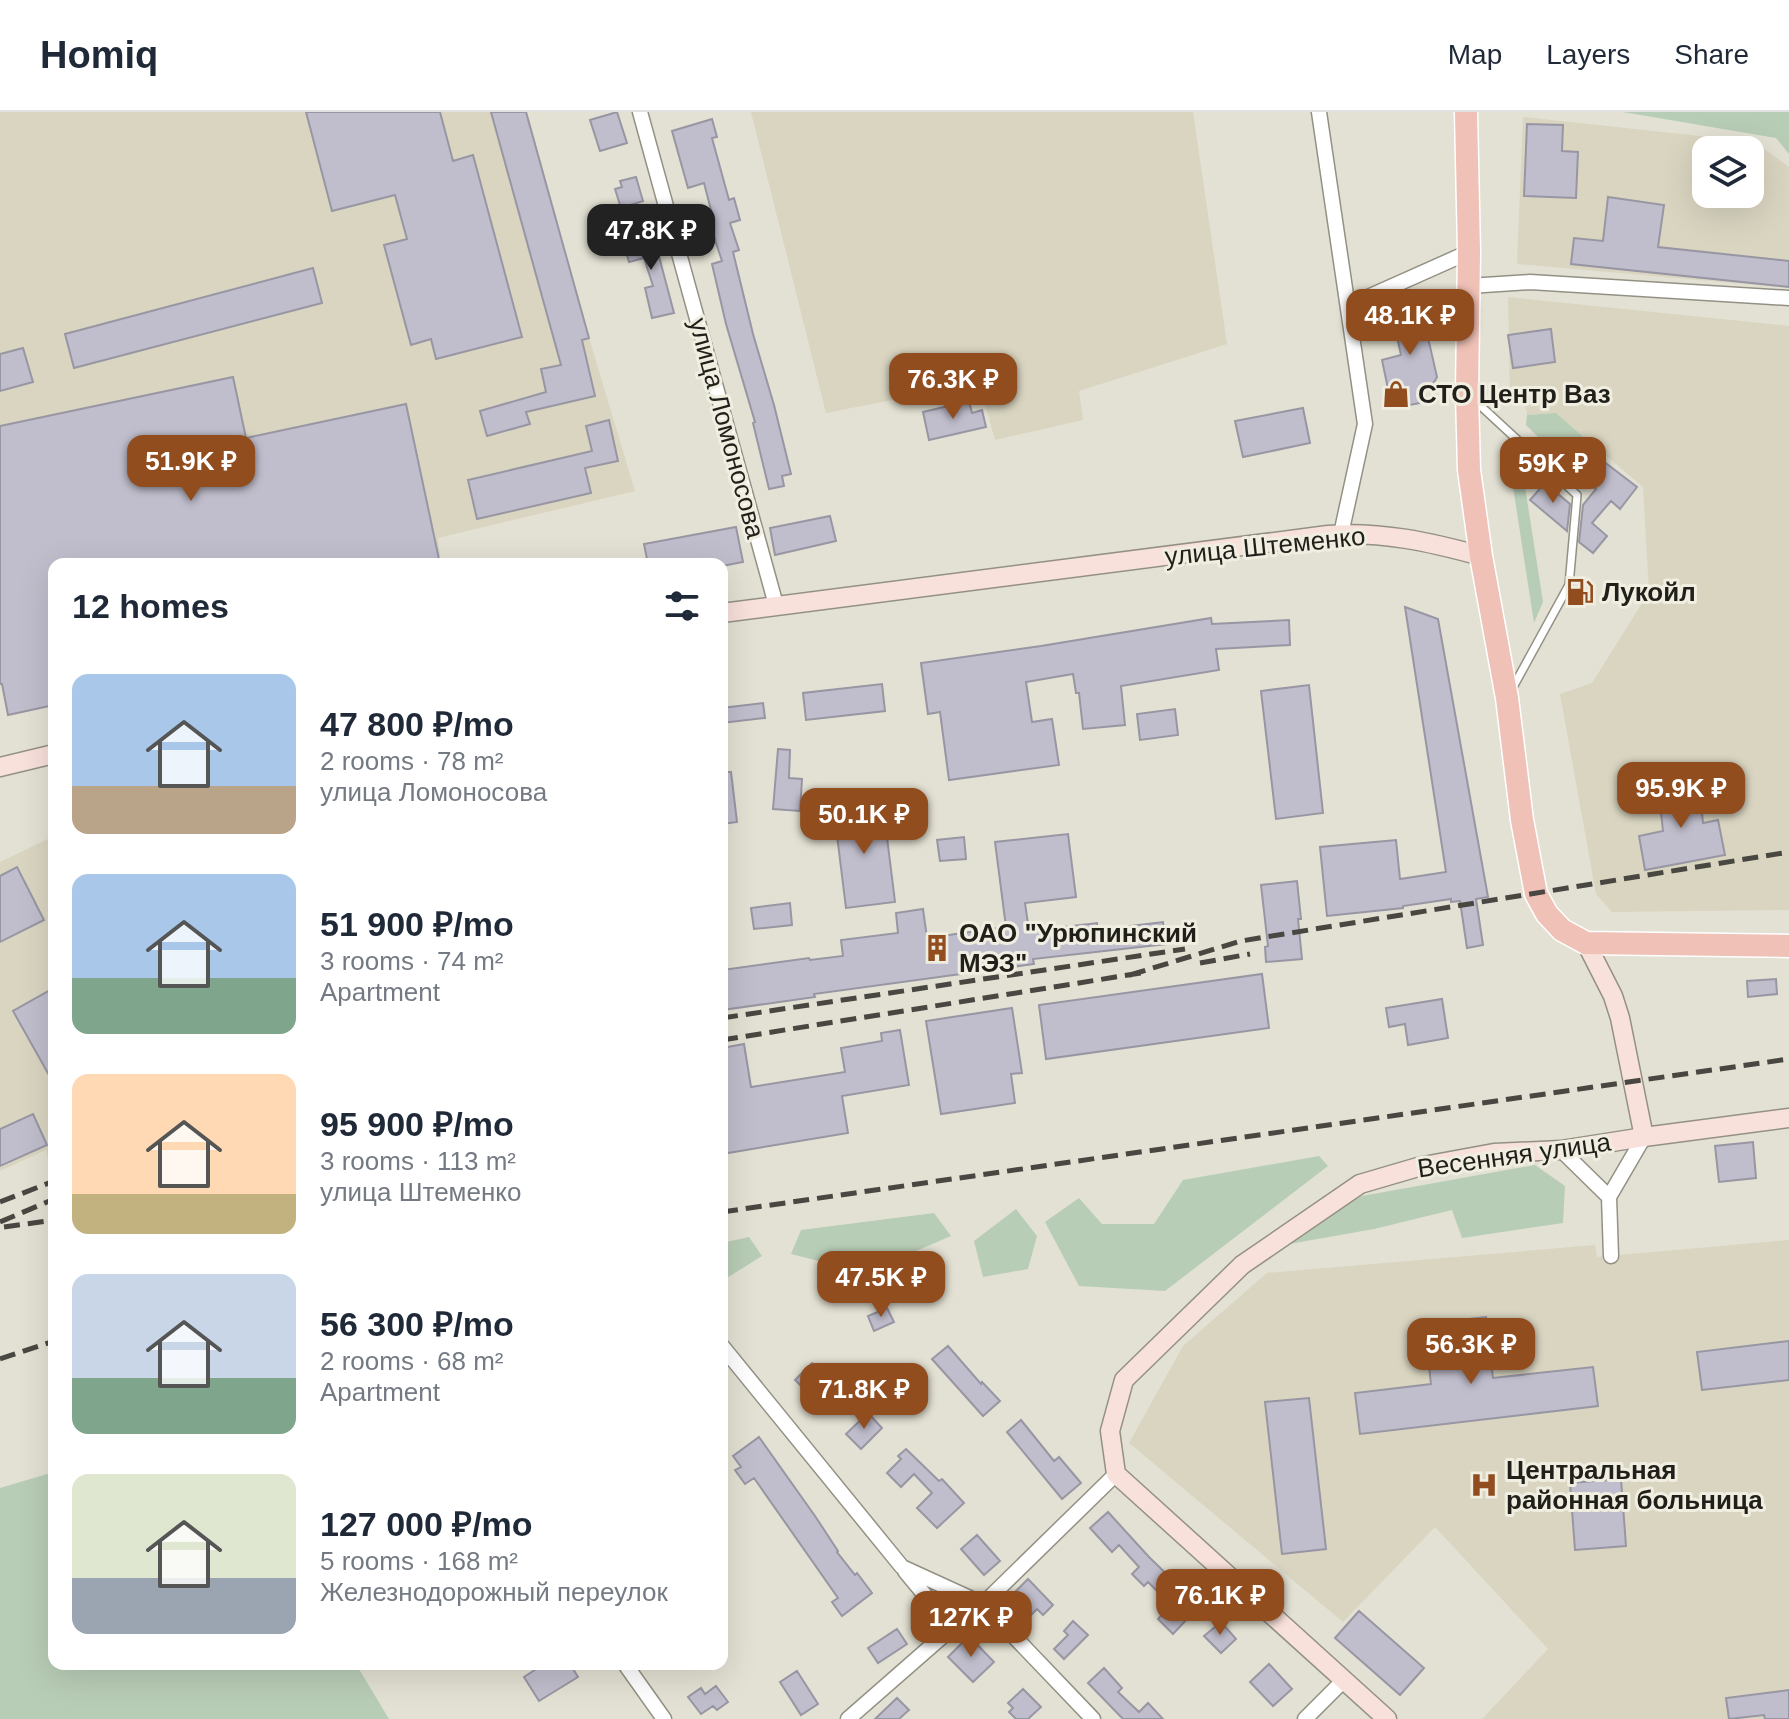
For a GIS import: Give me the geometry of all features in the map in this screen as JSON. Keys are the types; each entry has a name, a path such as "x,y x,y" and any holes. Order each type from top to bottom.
{"main road":[{"path":"1466,112 1469,470 1536,894 1547,914 1562,930 1586,943 1789,946"},
{"name":"улица Штеменко","path":"728,612 1341,534 1393,536 1481,556"},
{"path":"0,767 48,755"},
{"path":"1586,943 1613,996 1620,1018 1644,1137"},
{"name":"Весенняя улица","path":"1116,1474 1110,1431 1124,1380 1242,1265 1360,1184 1418,1167 1494,1153 1561,1150 1789,1118"},
{"path":"1116,1474 1387,1719"}],"street":[{"name":"улица Ломоносова","path":"640,112 776,605"},
{"path":"1319,112 1365,424 1341,534"},
{"path":"1348,306 1469,252"},
{"path":"1469,286 1530,282 1789,298"},
{"path":"1611,1256 1609,1197 1644,1137"},
{"path":"1561,1150 1609,1197"},
{"path":"728,1353 952,1628"},
{"path":"852,1718 983,1604 1116,1474"},
{"path":"902,1567 983,1604 1093,1719"},
{"path":"629,1670 664,1719"},
{"path":"1305,1719 1344,1680"}],"lane":[{"path":"1467,394 1577,495 1569,585 1507,698"}],"shaded area":[{"path":"0,112 527,112 635,491 438,538 440,558 48,558 48,577 0,683"},
{"path":"751,112 1193,112 1227,344 1079,391 1083,420 995,440 979,383 826,413"},
{"path":"1523,117 1699,136 1692,136 1692,208 1764,208 1764,149 1789,167 1789,288 1517,264"},
{"path":"1508,297 1789,326 1789,910 1612,912 1596,894 1560,694 1592,683 1649,592 1643,487 1556,413 1527,415 1525,404 1510,397"},
{"path":"48,839 48,1159 46,1150 0,1171 0,862"},
{"name":"Центральная районная больница","path":"1789,1240 1789,1719 1482,1719 1548,1649 1435,1527 1343,1622 1129,1443 1183,1346 1267,1273 1595,1245 1597,1257"}],"green space":[{"path":"1623,112 1789,112 1789,154 1776,138"},
{"path":"1556,413 1593,445 1574,460 1562,461 1526,425 1527,415"},
{"path":"1511,474 1523,474 1543,602 1534,623"},
{"path":"1319,1156 1328,1166 1165,1291 1079,1286 1045,1222 1079,1198 1102,1224 1154,1224 1183,1180"},
{"path":"1535,1165 1565,1186 1563,1223 1462,1238 1452,1210 1374,1229 1278,1246 1362,1196"},
{"path":"1016,1209 1037,1236 1028,1269 983,1277 974,1241"},
{"path":"934,1213 951,1236 895,1260 827,1263 791,1254 801,1230"},
{"path":"749,1237 762,1256 728,1277 728,1242"},
{"path":"48,1474 48,1670 360,1670 389,1719 0,1719 0,1488"}],"building":[{"path":"306,112 440,112 453,161 473,155 522,337 436,359 431,339 411,345 384,245 407,239 395,195 332,211"},
{"path":"491,112 526,112 589,338 582,340 595,396 526,412 530,424 487,436 480,411 546,392 541,369 561,365"},
{"path":"617,112 627,143 600,151 590,120"},
{"path":"712,119 717,137 712,138 729,200 734,198 740,220 730,223 739,250 733,252 791,474 782,476 784,486 769,489 755,422 712,264 722,261 711,228 702,230 699,217 712,214 704,183 688,188 672,131"},
{"path":"1527,124 1563,125 1562,151 1578,152 1576,198 1524,196"},
{"path":"636,177 643,201 621,208 615,189 622,187 620,181"},
{"path":"1608,197 1664,205 1658,247 1789,261 1789,287 1571,264 1574,238 1603,241"},
{"path":"652,230 674,313 652,318 645,288 653,286 644,258 629,262 622,239"},
{"path":"313,268 322,303 74,368 65,334"},
{"path":"1419,298 1437,377 1432,386 1424,388 1426,402 1392,408 1382,360 1401,355 1390,305"},
{"path":"1551,329 1555,362 1513,368 1508,335"},
{"path":"23,348 33,382 0,391 0,354"},
{"path":"233,377 246,438 406,404 439,558 48,558 48,706 8,715 0,684 0,426"},
{"path":"969,401 972,413 982,410 986,427 929,440 923,412"},
{"path":"1303,408 1310,443 1243,457 1235,421"},
{"path":"609,420 618,461 585,468 591,493 477,519 468,480 592,451 586,426"},
{"path":"1603,461 1637,487 1620,509 1611,501 1592,523 1607,536 1593,553 1579,542 1583,505 1596,489 1586,482"},
{"path":"1545,483 1570,504 1567,531 1530,500"},
{"path":"830,516 836,541 775,555 770,528"},
{"path":"736,527 743,562 728,565 728,558 647,558 644,544"},
{"path":"1405,607 1438,619 1488,897 1476,899 1483,945 1467,948 1460,901 1451,902 1451,899 1327,916 1320,847 1396,840 1400,879 1446,872"},
{"path":"1211,618 1212,624 1289,620 1290,645 1216,649 1219,670 1121,686 1125,725 1083,729 1079,693 1076,693 1073,674 1026,682 1032,722 1052,719 1059,765 949,780 940,712 928,714 921,663"},
{"path":"882,684 885,711 806,720 803,693"},
{"path":"1309,685 1323,813 1276,819 1261,691"},
{"path":"763,703 765,718 728,722 728,707"},
{"path":"1175,709 1178,735 1140,740 1137,714"},
{"path":"778,749 790,750 789,778 802,779 800,811 773,809"},
{"path":"728,772 731,772 737,822 728,823"},
{"path":"1699,781 1703,823 1718,820 1725,855 1645,870 1639,836 1663,831 1658,785"},
{"name":"ОАО \"Урюпинский МЭЗ\"","path":"883,805 895,902 846,908 834,811"},
{"path":"1068,834 1076,897 1025,903 1029,931 1097,923 1097,930 1163,922 1166,944 1033,959 1034,964 814,994 815,997 728,1009 728,969 843,956 841,940 898,933 896,913 923,909 927,938 1006,927 995,842"},
{"path":"964,837 966,859 940,861 937,840"},
{"path":"17,867 44,920 0,942 0,876"},
{"path":"1297,881 1302,959 1266,962 1265,947 1268,946 1261,885"},
{"path":"790,903 792,925 754,929 751,908"},
{"path":"1262,974 1269,1028 1046,1059 1039,1005"},
{"path":"1776,979 1777,994 1748,997 1747,981"},
{"path":"48,991 48,1073 13,1011"},
{"path":"1442,999 1448,1038 1408,1045 1405,1024 1389,1027 1386,1008"},
{"path":"1012,1008 1022,1073 1011,1074 1015,1103 941,1114 926,1021"},
{"path":"900,1030 909,1085 842,1096 848,1133 728,1153 728,1047 744,1044 751,1087 845,1072 841,1048 882,1041 881,1033"},
{"path":"33,1114 47,1145 0,1166 0,1129"},
{"path":"1753,1142 1756,1178 1719,1182 1715,1146"},
{"path":"887,1308 894,1322 874,1331 868,1316"},
{"path":"1486,1317 1493,1378 1593,1367 1598,1406 1360,1434 1355,1393 1431,1384 1424,1324"},
{"path":"1789,1341 1789,1380 1702,1390 1697,1352"},
{"path":"948,1346 1000,1401 983,1416 932,1359"},
{"path":"812,1363 821,1371 826,1366 839,1379 817,1401 795,1380"},
{"path":"1309,1398 1326,1549 1282,1554 1265,1402"},
{"path":"868,1413 882,1428 861,1449 846,1434"},
{"path":"1021,1420 1054,1461 1059,1457 1081,1483 1062,1499 1007,1432"},
{"path":"759,1437 837,1552 872,1593 842,1616 832,1602 838,1598 754,1478 745,1484 735,1470 741,1467 733,1456"},
{"path":"906,1449 939,1481 942,1479 964,1503 937,1528 917,1508 932,1493 914,1474 901,1487 887,1473"},
{"path":"1621,1479 1626,1546 1575,1550 1570,1483"},
{"path":"1108,1512 1184,1591 1188,1587 1203,1602 1173,1634 1158,1619 1171,1605 1148,1582 1144,1586 1132,1574 1139,1567 1119,1545 1112,1552 1090,1528"},
{"path":"977,1535 1000,1561 984,1575 961,1549"},
{"path":"1028,1579 1053,1605 1043,1615 1037,1609 1025,1621 1006,1601"},
{"path":"1359,1611 1424,1668 1400,1695 1335,1638"},
{"path":"1073,1621 1088,1635 1064,1659 1054,1649 1068,1635 1064,1631"},
{"path":"1221,1622 1236,1639 1221,1653 1204,1636"},
{"path":"897,1629 907,1644 878,1663 868,1648"},
{"path":"969,1636 994,1662 973,1682 948,1657"},
{"path":"1269,1664 1292,1689 1273,1706 1250,1682"},
{"path":"1104,1668 1122,1688 1118,1692 1139,1712 1148,1703 1163,1719 1123,1719 1088,1683"},
{"path":"535,1670 574,1670 578,1677 539,1701 524,1677"},
{"path":"797,1671 818,1704 801,1715 780,1682"},
{"path":"716,1686 728,1702 717,1710 713,1706 701,1714 688,1697 701,1688 705,1694"},
{"path":"1023,1689 1041,1707 1028,1719 1016,1719 1009,1712 1013,1708 1008,1703"},
{"path":"1789,1690 1789,1719 1765,1719 1764,1715 1729,1719 1726,1698"},
{"path":"897,1698 909,1710 899,1719 875,1719"}],"railway":[{"path":"1130,975 1241,941 1789,852"},
{"path":"728,1017 1185,949"},
{"path":"1200,963 1250,954"},
{"path":"728,1039 1141,973"},
{"path":"728,1211 1789,1059"},
{"path":"0,1202 48,1183"},
{"path":"0,1222 48,1202"},
{"path":"4,1227 48,1221"},
{"path":"0,1359 48,1343"}],"place":[{"name":"СТО Центр Ваз","path":"1396,394"},
{"name":"Лукойл","path":"1580,592"},
{"name":"ОАО \"Урюпинский МЭЗ\"","path":"937,948"},
{"name":"Центральная районная больница","path":"1484,1485"}]}
